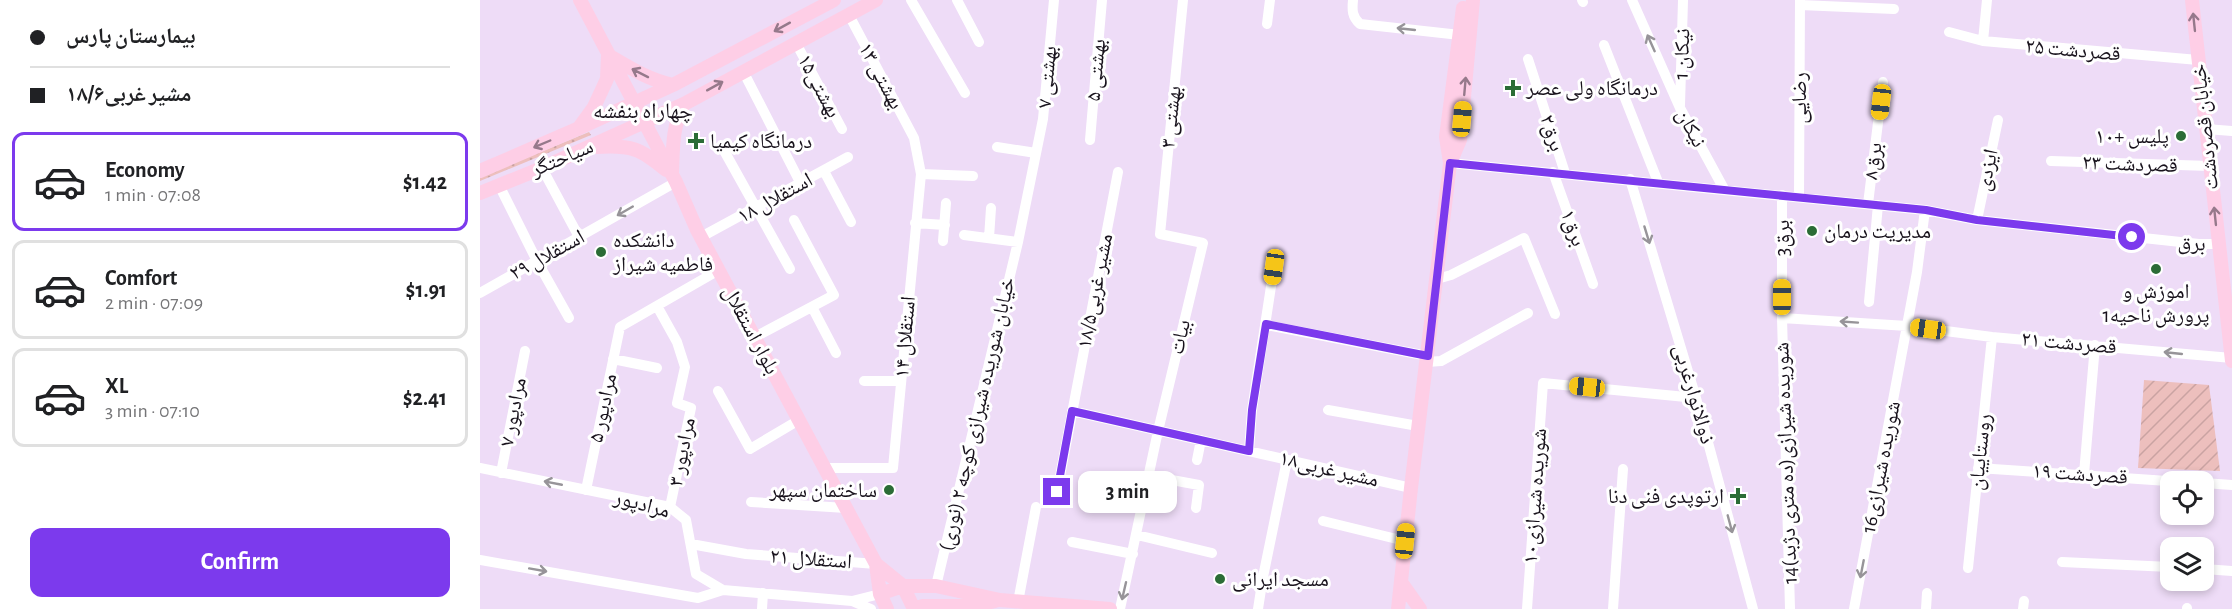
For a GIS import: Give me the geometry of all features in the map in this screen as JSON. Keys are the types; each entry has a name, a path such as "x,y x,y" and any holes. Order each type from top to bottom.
{"main road":[{"name":"بلوار استقلال","path":"580,0 674,179 701,237 876,564 880,594 887,609"},
{"name":"سیاحتگر","path":"480,171 673,85 834,0"},
{"name":"سیاحتگر","path":"480,193 542,168 684,104 876,0"},
{"path":"1398,609 1450,163 1446,137 1465,0"},
{"path":"1450,163 1460,140 1473,0"},
{"name":"خیابان قصردشت","path":"2192,0 2219,244 2227,274 2232,359"},
{"path":"577,129 594,106 607,79 608,55 657,82 673,85"},
{"path":"674,179 673,138 676,119 684,104"},
{"path":"587,148 623,146 646,154 674,179"},
{"name":"بلوار استقلال","path":"876,564 903,586 914,609"},
{"path":"1401,582 1420,609"},
{"path":"880,594 903,586 936,586 1000,600 1110,609"},
{"path":"914,609 974,607 1000,600"}],"street":[{"path":"911,0 965,93"},
{"path":"957,0 979,42"},
{"name":"بهشتی ۷","path":"1018,242 1043,119 1054,0"},
{"name":"بهشتی ۵","path":"1090,140 1102,0"},
{"name":"بهشتی ۳","path":"1183,0 1160,234 1203,243"},
{"path":"1268,24 1270,0"},
{"path":"1353,0 1354,19 1360,24 1460,35"},
{"name":"نیکان","path":"1632,0 1680,108 1724,189"},
{"name":"نیکان 1","path":"1680,108 1683,0"},
{"path":"1983,41 1987,0"},
{"path":"1800,2 1894,9"},
{"name":"رضایی","path":"1799,197 1800,2"},
{"name":"بهشتی ۱۳","path":"849,15 914,138"},
{"name":"قصردشت ۲۵","path":"1949,33 1983,41 2198,60"},
{"name":"بهشتی۱۵","path":"796,43 842,129"},
{"path":"1604,45 1658,182"},
{"name":"برق۲","path":"1528,58 1565,173"},
{"path":"743,71 801,184"},
{"name":"برق۸","path":"1869,302 1873,204 1883,82"},
{"name":"ایزدی","path":"1977,220 1998,120"},
{"path":"2206,129 2232,131"},
{"name":"استقلال ۱۴","path":"824,468 893,468 921,174 914,138"},
{"path":"722,147 790,269"},
{"path":"997,147 1036,153"},
{"name":"استقلال ۱۸","path":"701,237 757,209 849,157"},
{"name":"قصردشت ۲۳","path":"2051,161 2210,166"},
{"name":"برق","path":"1450,163 1873,204 1926,210 1977,220 2199,244 2219,244"},
{"path":"542,168 579,237"},
{"path":"824,171 851,222"},
{"name":"مشیر غربی۱۸/۵","path":"1057,492 1119,172"},
{"name":"برق۱","path":"1553,172 1593,284"},
{"path":"921,174 973,176"},
{"name":"۲۹ استقلال","path":"480,293 579,237 674,179"},
{"name":"ذوالانوارغربی","path":"1630,179 1696,398 1753,609"},
{"path":"499,185 569,318"},
{"name":"3برق","path":"1782,195 1782,318"},
{"path":"943,241 946,203"},
{"path":"989,238 991,208"},
{"name":"شوریده شیرازی16","path":"1854,609 1917,272 1926,210"},
{"path":"755,337 834,295 794,220"},
{"path":"915,223 945,225"},
{"path":"964,235 1018,242"},
{"path":"1437,279 1451,275 1524,238 1555,314"},
{"name":"خیابان شوریده شیرازی کوچه ۲ (نوری)","path":"936,586 1018,242"},
{"name":"بیات","path":"1120,609 1158,431 1203,243"},
{"path":"1249,451 1252,410 1274,267"},
{"path":"657,306 719,270"},
{"name":"۵ مرادپور","path":"586,490 620,327 657,306"},
{"name":"۳ مرادپور","path":"657,306 677,342 685,367 677,403 691,408 670,507"},
{"path":"812,308 836,353"},
{"path":"1266,324 1441,361 1528,313"},
{"name":"قصردشت ۲۱","path":"1782,318 1907,326 1992,337 2232,359"},
{"name":"14شوریده شیرازی(ده متری دژبد)","path":"1782,318 1790,609"},
{"name":"روستاییان","path":"1968,568 1992,337"},
{"path":"2084,474 2096,345"},
{"name":"۷ مرادپور","path":"501,473 525,351"},
{"path":"613,359 657,368"},
{"path":"864,381 901,381"},
{"name":"۱۰شوریده شیرازی","path":"1527,609 1543,383 1696,398"},
{"path":"718,391 750,449 799,420"},
{"path":"1328,410 1418,426"},
{"name":"مشیر غربی۱۸","path":"1072,411 1411,488"},
{"path":"1197,460 1201,440"},
{"path":"1258,609 1287,460"},
{"name":"مرادپور","path":"480,468 670,507 686,520 696,574 723,590"},
{"name":"قصردشت ۱۹","path":"1978,468 2160,480"},
{"path":"1613,609 1623,469"},
{"path":"1150,476 1199,485 1196,507"},
{"path":"2214,484 2232,485"},
{"path":"751,502 846,508"},
{"path":"1018,602 1036,507"},
{"path":"1323,521 1405,541"},
{"path":"1137,535 1212,553"},
{"path":"1072,542 1132,554"},
{"name":"۲۱ استقلال","path":"691,544 746,554 876,564"},
{"path":"480,560 698,598 723,590 852,601 871,609"},
{"path":"2062,562 2160,567"},
{"path":"2214,570 2232,571"},
{"path":"762,609 763,593"},
{"path":"1926,609 1927,593"},
{"path":"852,601 880,594"}],"shaded area":[{"path":"589,132 591,135 480,181 480,177"},
{"path":"2144,380 2209,385 2220,471 2138,468"}],"place":[{"name":"درمانگاه ولی عصر","path":"1513,88"},
{"name":"پلیس +۱۰","path":"2181,136"},
{"name":"درمانگاه کیمیا","path":"696,141"},
{"name":"مدیریت درمان","path":"1812,231"},
{"name":"دانشکده فاطمیه شیراز","path":"601,252"},
{"name":"اموزش و پرورش ناحیه1","path":"2156,269"},
{"name":"ساختمان سپهر","path":"889,490"},
{"name":"ارتوپدی فنی دنا","path":"1738,496"},
{"name":"مسجد ایرانی","path":"1220,579"}],"district":[{"name":"چهاراه بنفشه","path":"643,111"}],"route":[{"path":"1057,492 1072,411 1249,451 1252,410 1266,324 1428,356 1450,163 1926,210 1977,220 2132,237"}]}
